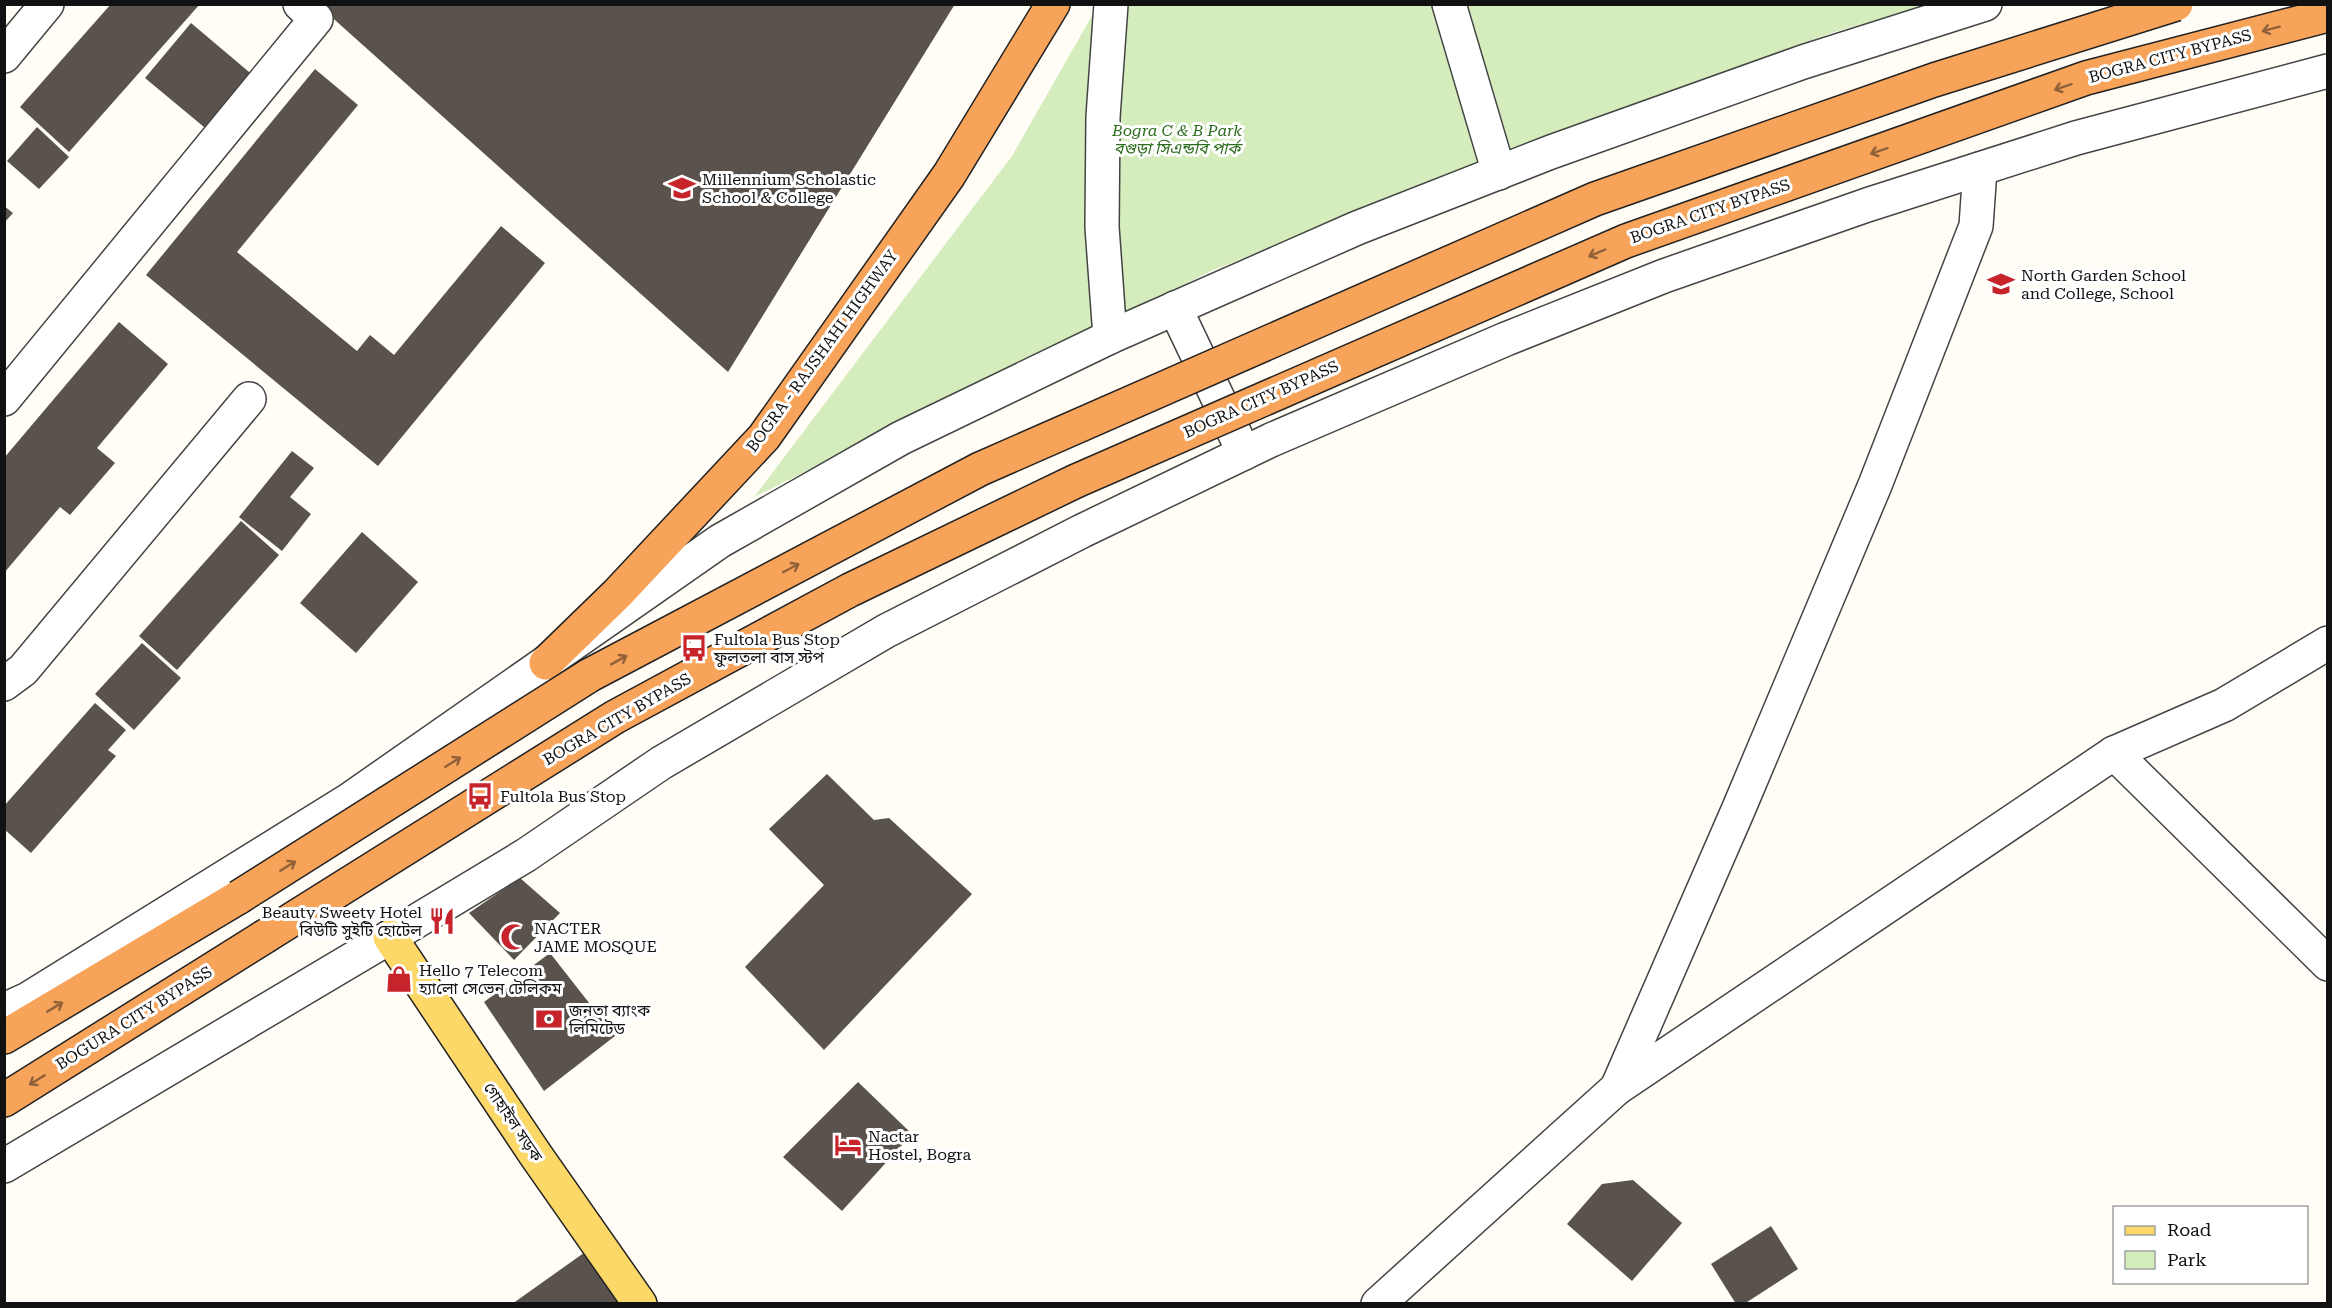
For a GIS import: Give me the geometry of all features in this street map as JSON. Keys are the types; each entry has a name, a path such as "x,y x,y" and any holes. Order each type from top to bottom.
{"highway":[{"name":"BOGRA - RAJSHAHI HIGHWAY","path":"546,663 617,594 764,437 949,175 1053,4"},
{"path":"4,1037 239,897 590,675 980,469 1595,199 1934,80 2176,4"},
{"name":"BOGRA CITY BYPASS","path":"264,937 625,712 850,590 1076,481 1626,241 2086,78 2328,15"},
{"name":"BOGURA CITY BYPASS","path":"4,1100 264,937"}],"main road":[{"name":"গোহাইল সড়ক","path":"390,937 535,1154 640,1304"}],"street":[{"path":"4,56 47,4"},
{"path":"4,399 316,19 300,4"},
{"path":"1110,337 1102,227 1103,117 1111,4"},
{"path":"1449,4 1499,173"},
{"path":"4,1010 28,999 349,800 720,541 901,438 1110,337 1357,228 1499,173 1803,62 1985,4"},
{"path":"4,1166 526,855 661,763 886,631 1082,531 1244,453 1506,339 1664,276 1867,205 2076,138 2328,71"},
{"path":"1617,1088 1739,808 1875,485 1976,226 1980,169"},
{"path":"1175,308 1244,453"},
{"path":"4,684 10,682 23,670 249,399"},
{"path":"1378,1304 1617,1088 2114,753 2224,705 2328,643"},
{"path":"2114,753 2328,964"}],"green space":[{"name":"Bogra C & B Park বগুড়া সিএন্ডবি পার্ক","path":"1098,5 1930,5 1831,33 1578,125 1211,271 754,497 1012,156"}],"building":[{"path":"111,4 200,4 69,152 20,107"},
{"name":"Millennium Scholastic School & College","path":"317,4 955,4 728,372"},
{"path":"191,23 255,77 210,132 145,78"},
{"path":"315,69 358,105 237,252 357,351 370,335 394,355 501,226 545,263 378,466 146,275"},
{"path":"37,127 69,157 39,189 7,161"},
{"path":"4,206 13,213 4,223"},
{"path":"119,322 168,364 97,448 115,463 70,515 60,507 4,573 4,458"},
{"path":"292,451 314,468 290,497 311,514 282,551 239,517"},
{"path":"241,521 279,555 177,670 139,636"},
{"path":"362,532 418,582 356,653 300,603"},
{"path":"142,643 181,678 134,730 95,694"},
{"path":"95,703 126,730 108,750 116,756 31,853 4,829 4,806"},
{"path":"827,774 874,820 889,818 972,894 824,1050 745,967 824,885 769,829"},
{"name":"NACTER JAME MOSQUE","path":"520,878 560,913 514,960 469,913"},
{"name":"জনতা ব্যাংক লিমিটেড","path":"550,953 615,1036 544,1091 484,1002"},
{"name":"Nactar Hostel, Bogra","path":"858,1082 912,1134 842,1211 783,1157"},
{"path":"1633,1180 1682,1223 1632,1281 1567,1224 1602,1184"},
{"path":"1771,1226 1798,1269 1744,1304 1736,1304 1711,1264"},
{"path":"588,1250 622,1304 512,1304"}],"place":[{"name":"Millennium Scholastic School & College","path":"682,188"},
{"name":"North Garden School and College, School","path":"2001,284"},
{"name":"Fultola Bus Stop ফুলতলা বাস স্টপ","path":"694,648"},
{"name":"Fultola Bus Stop","path":"480,796"},
{"name":"Beauty Sweety Hotel বিউটি সুইটি হোটেল","path":"442,921"},
{"name":"NACTER JAME MOSQUE","path":"514,937"},
{"name":"Hello 7 Telecom হ্যা‌লো সে‌ভেন টে‌লিকম","path":"399,979"},
{"name":"জনতা ব্যাংক লিমিটেড","path":"549,1019"},
{"name":"Nactar Hostel, Bogra","path":"848,1145"}]}
